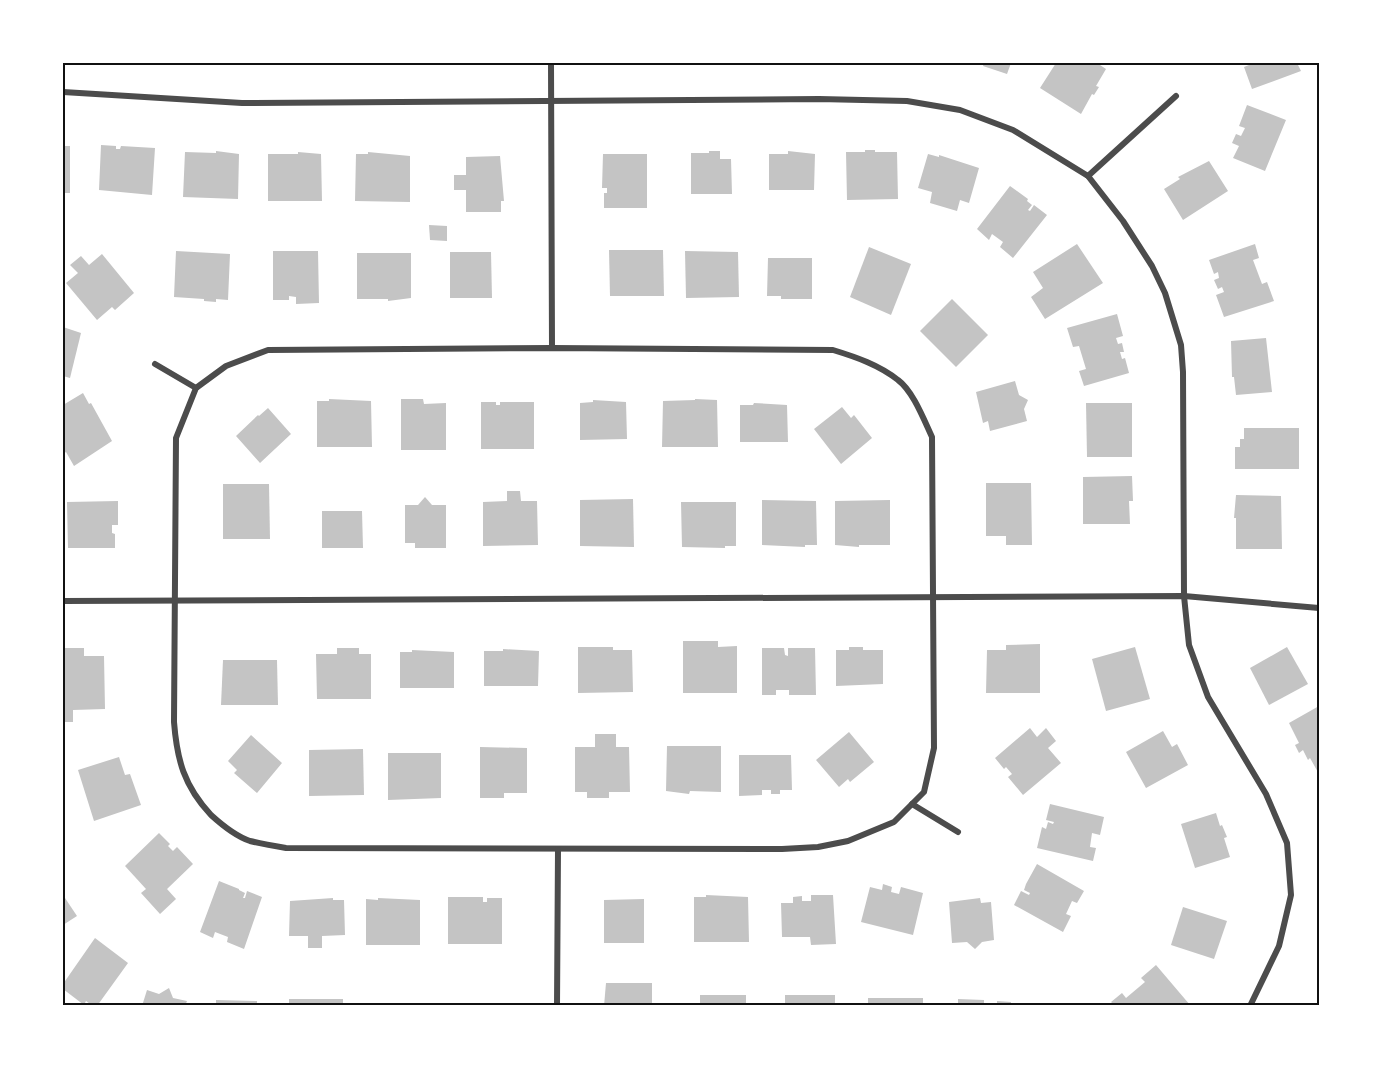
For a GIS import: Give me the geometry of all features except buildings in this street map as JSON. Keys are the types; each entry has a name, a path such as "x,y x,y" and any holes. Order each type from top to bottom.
{"street":[{"path":"551,63 552,348"},
{"path":"63,92 242,103 808,99 907,101 960,110 1013,130 1088,176 1123,221 1152,266 1165,293 1180,345 1183,372 1184,596 1189,645 1208,697 1266,794 1287,843 1291,895 1279,946 1250,1006"},
{"path":"1088,176 1176,96"},
{"path":"552,348 833,350 867,361 900,381 918,407 932,437 934,748 924,792 894,822 873,832 848,841 818,847 782,849 286,848 248,840 222,826 196,799 184,775 176,745 174,722 176,438 196,388 226,366 268,350 552,348"},
{"path":"155,364 196,388"},
{"path":"63,601 1184,596 1319,608"},
{"path":"912,804 958,832"},
{"path":"557,1006 558,850"}]}
